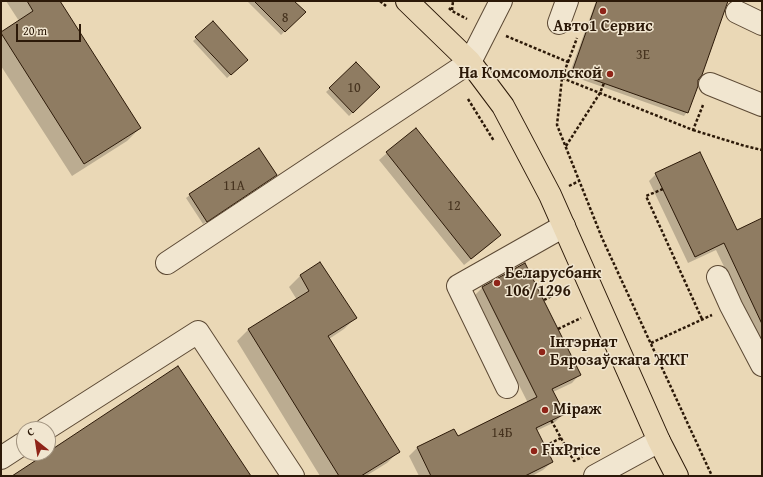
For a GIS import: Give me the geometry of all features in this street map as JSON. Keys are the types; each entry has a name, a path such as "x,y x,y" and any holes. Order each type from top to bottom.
{"main road":[{"path":"398,5 470,62 503,106 550,195 677,476"}],"lane":[{"path":"167,263 470,62 501,1"},
{"path":"559,24 567,1"},
{"path":"737,12 762,24"},
{"path":"710,84 762,105"},
{"path":"507,387 458,286 564,226"},
{"path":"718,277 731,306 762,364"},
{"path":"56,423 198,332 293,476"},
{"path":"596,476 660,441"},
{"path":"1,458 16,448"}],"path":[{"path":"380,1 398,5"},
{"path":"452,11 453,1"},
{"path":"504,36 568,62"},
{"path":"577,38 562,78 557,125 602,238 712,476"},
{"path":"452,75 496,144"},
{"path":"562,78 693,130 762,150"},
{"path":"566,146 600,93 604,83"},
{"path":"693,130 710,84"},
{"path":"663,189 646,196 702,319"},
{"path":"544,300 574,284"},
{"path":"651,343 731,306"},
{"path":"558,329 582,318"},
{"path":"551,420 574,461 585,455"},
{"path":"545,446 560,438"}],"building":[{"path":"27,1 60,1 141,128 84,164 1,33 33,11"},
{"path":"254,1 294,1 306,12 285,32"},
{"path":"597,1 728,1 702,75 698,80 698,86 688,113 572,72"},
{"path":"213,21 248,60 231,75 195,37"},
{"path":"356,62 380,87 353,113 329,88"},
{"path":"416,128 501,235 471,259 386,152"},
{"path":"259,148 277,175 207,222 189,194"},
{"path":"700,152 737,230 762,218 762,324 724,243 695,257 655,173"},
{"path":"320,262 357,318 328,336 400,452 361,476 339,476 248,329 309,291 300,275"},
{"path":"525,263 581,375 552,389 565,414 536,428 553,462 525,476 431,476 417,447 454,429 458,436 537,397 482,287"},
{"path":"178,366 251,476 12,476 35,461 56,461 56,447"}],"place":[{"name":"Авто1 Сервис","path":"603,11"},
{"name":"На Комсомольской","path":"610,74"},
{"name":"Беларусбанк 106/1296","path":"497,283"},
{"name":"Інтэрнат Бярозаўскага ЖКГ","path":"542,352"},
{"name":"Міраж","path":"545,410"},
{"name":"FixPrice","path":"534,451"}]}
